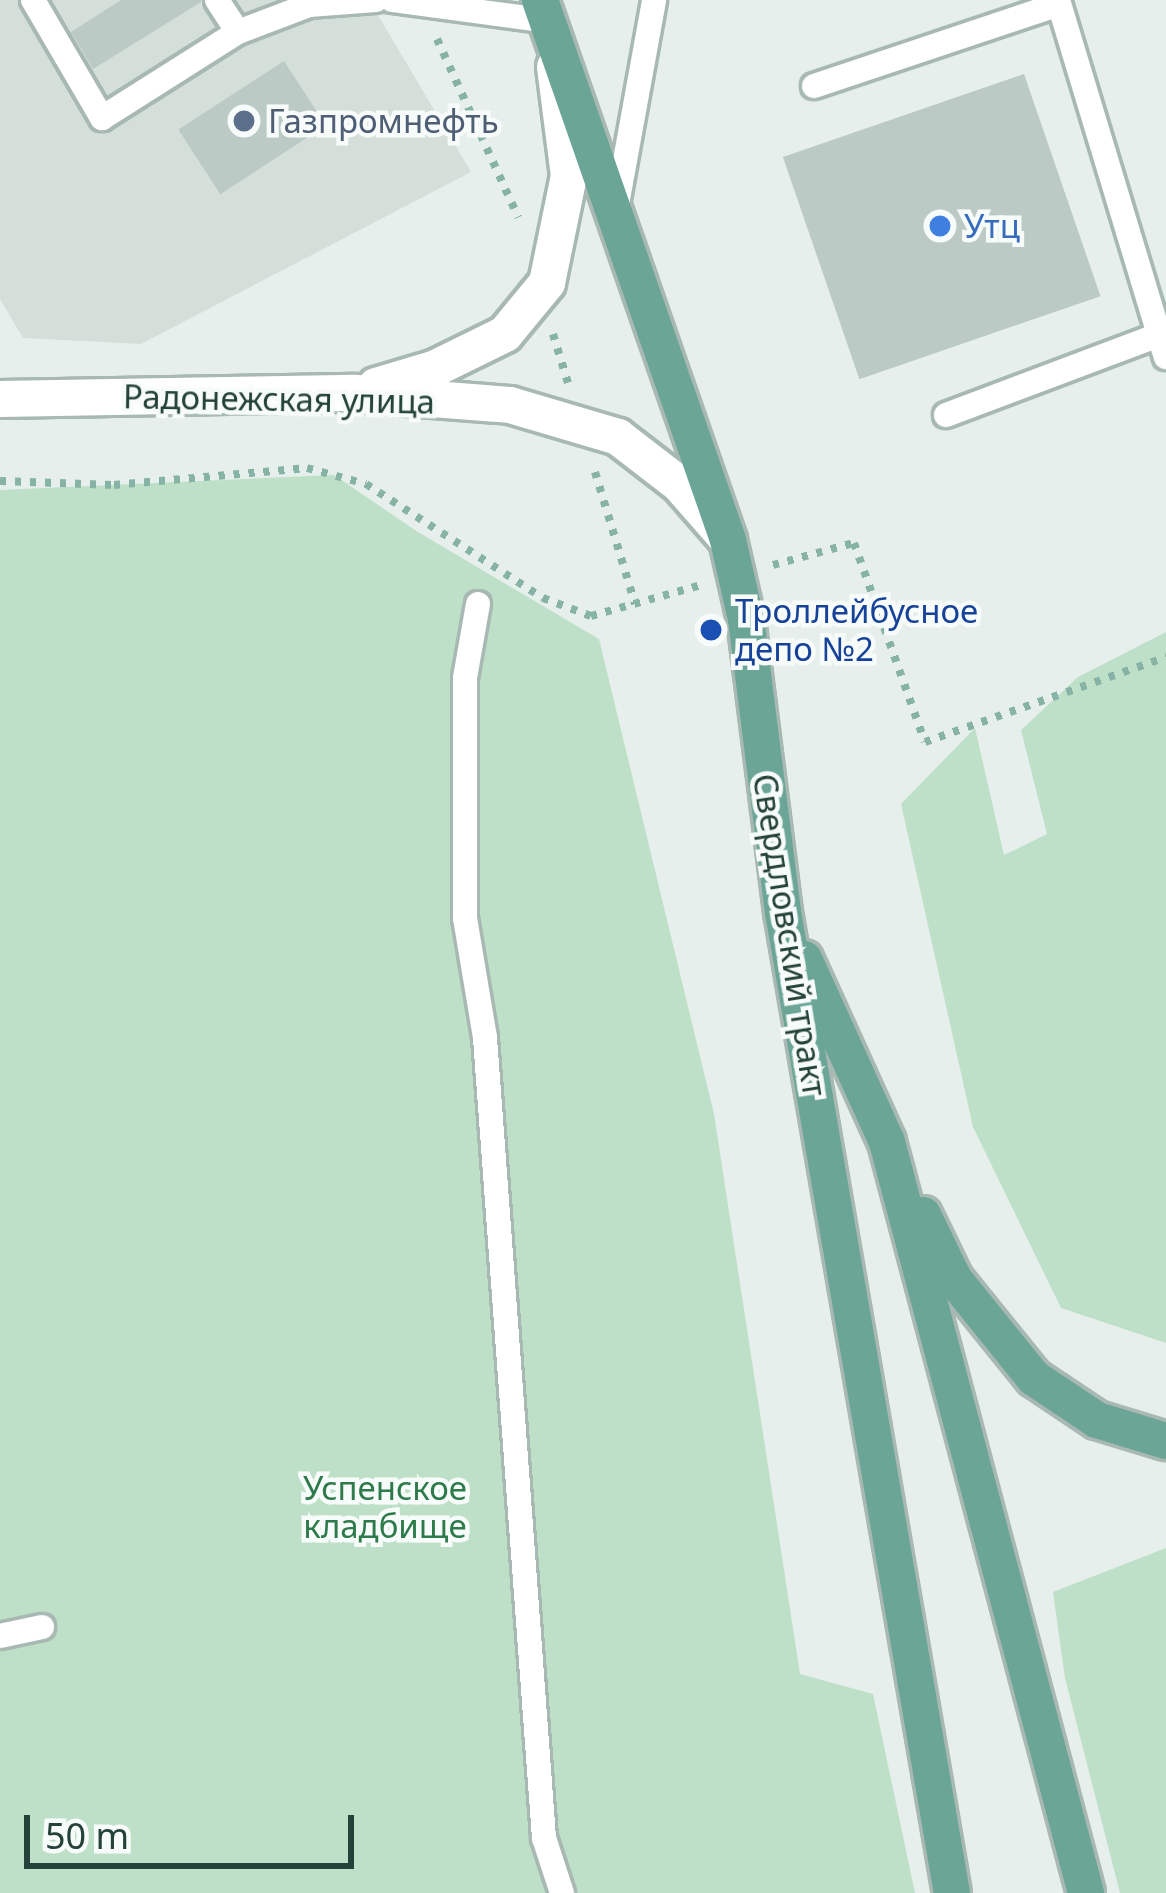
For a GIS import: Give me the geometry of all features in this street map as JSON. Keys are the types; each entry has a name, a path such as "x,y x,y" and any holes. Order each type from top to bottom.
{"main road":[{"name":"Свердловский тракт","path":"544,10 732,557 783,912 952,1893"},
{"path":"783,912 954,1279 1034,1378 1097,1420 1166,1441"},
{"path":"887,1142 1086,1893"}],"street":[{"path":"355,393 436,368 505,334 548,284 568,176 544,10"},
{"name":"Радонежская улица","path":"0,399 355,393 510,405 618,437 679,484 732,557"}],"lane":[{"path":"33,0 102,118 238,32 310,5 376,0"},
{"path":"217,0 238,32"},
{"path":"392,0 544,10"},
{"path":"615,213 654,0"},
{"path":"814,86 1057,3 1163,346 946,415"},
{"path":"478,604 465,677 465,918 485,1039 544,1838 562,1893"},
{"path":"0,1636 42,1628"}],"path":[{"path":"0,481 114,485 308,468 366,484 543,598 591,616 732,557 854,543 925,742 1166,657"}],"shaded area":[{"path":"0,0 369,0 471,172 141,344 23,338 0,299"}],"green space":[{"name":"Успенское кладбище","path":"334,475 418,532 599,639 714,1114 800,1674 873,1694 915,1893 0,1893 0,490"},
{"path":"1166,632 1166,1343 1061,1308 973,1127 901,804 975,728 1004,855 1047,834 1021,730 1078,677"},
{"path":"1166,1548 1166,1893 1120,1893 1065,1678 1053,1592"}],"building":[{"path":"121,0 201,2 93,69 71,32"},
{"path":"284,61 326,126 220,194 178,130"},
{"name":"Утц","path":"1024,74 1101,296 859,379 783,157"}],"place":[{"name":"Газпромнефть","path":"244,121"},
{"name":"Утц","path":"940,226"},
{"name":"Троллейбусное депо №2","path":"711,630"}]}
